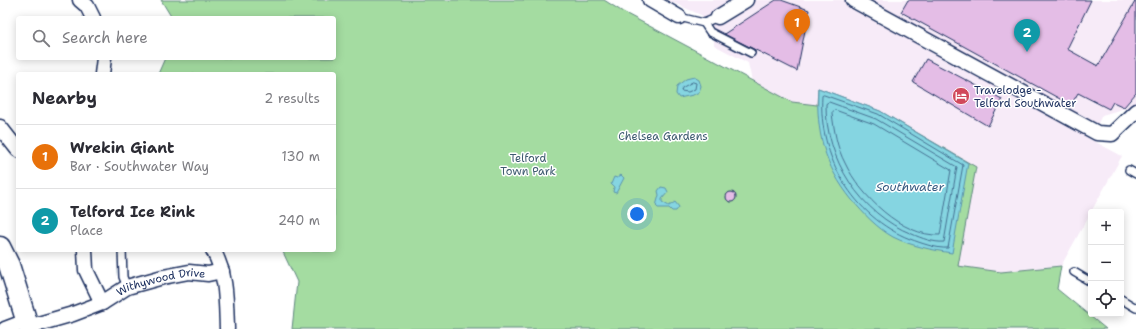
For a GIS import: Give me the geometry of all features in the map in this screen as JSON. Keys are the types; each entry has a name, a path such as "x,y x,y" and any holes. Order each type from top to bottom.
{"street":[{"path":"80,0 87,6 92,16"},
{"path":"650,0 679,17"},
{"path":"718,16 746,0"},
{"path":"853,0 1096,133 1112,134 1136,111"},
{"path":"102,72 104,60"},
{"path":"0,126 16,147"},
{"path":"0,247 9,265 28,326"},
{"name":"Withywood Drive","path":"85,252 86,270 102,302"},
{"name":"Withywood Drive","path":"214,252 222,271 226,288 227,329"},
{"name":"Withywood Drive","path":"5,329 28,326 72,314 102,302 127,287 163,277 189,272 208,274 222,271"}],"lane":[{"path":"679,17 704,22 718,16"},
{"path":"704,22 710,32 751,53"},
{"path":"1129,170 1136,174"},
{"path":"122,252 123,277 127,287"},
{"path":"1074,272 1089,281"},
{"path":"1124,301 1136,308"}],"shaded area":[{"path":"667,0 1136,0 1136,102 1129,107 1102,115 1090,139 1122,156 1093,209 1088,209 1088,217 1061,266 1001,272 957,266 976,167 880,111 818,89 817,105 792,102 752,81 748,63 714,45 714,30 701,15"}],"green space":[{"name":"Telford Town Park","path":"161,0 604,0 623,12 792,102 817,105 818,88 880,111 976,167 958,266 1001,272 1061,266 1057,289 1088,314 1088,317 1091,317 1106,329 292,329 297,282 283,252 336,252 336,72 159,72 164,60 336,60 336,16 171,16"}],"water":[{"path":"694,77 699,80 701,86 699,92 679,98 676,94 677,86 686,79"},
{"name":"Southwater","path":"818,88 880,111 968,163 952,253 907,243 893,237 871,220 852,200 842,187 828,161 824,148 820,134"},
{"path":"621,175 624,178 616,193 613,192 614,187 611,184 614,177 617,178"},
{"path":"661,187 666,188 668,192 662,199 662,202 669,206 675,202 679,207 676,211 672,211 669,208 658,208 656,206 659,195 658,191"}],"building":[{"path":"776,0 781,0 809,10 797,71 724,34"},
{"path":"908,0 1091,0 1067,49 1098,66 1136,0 1136,93 1124,107 1113,102 1109,109 1078,93 1071,105 901,12"},
{"path":"926,59 1002,99 988,126 913,82"},
{"path":"729,192 733,192 735,193 735,201 729,202 726,199 726,195"}],"place":[{"name":"Wrekin Giant","path":"797,42"},
{"name":"Telford Ice Rink","path":"1027,52"},
{"name":"Travelodge - Telford Southwater","path":"961,96"}],"park label":[{"name":"Chelsea Gardens","path":"663,136"}]}
